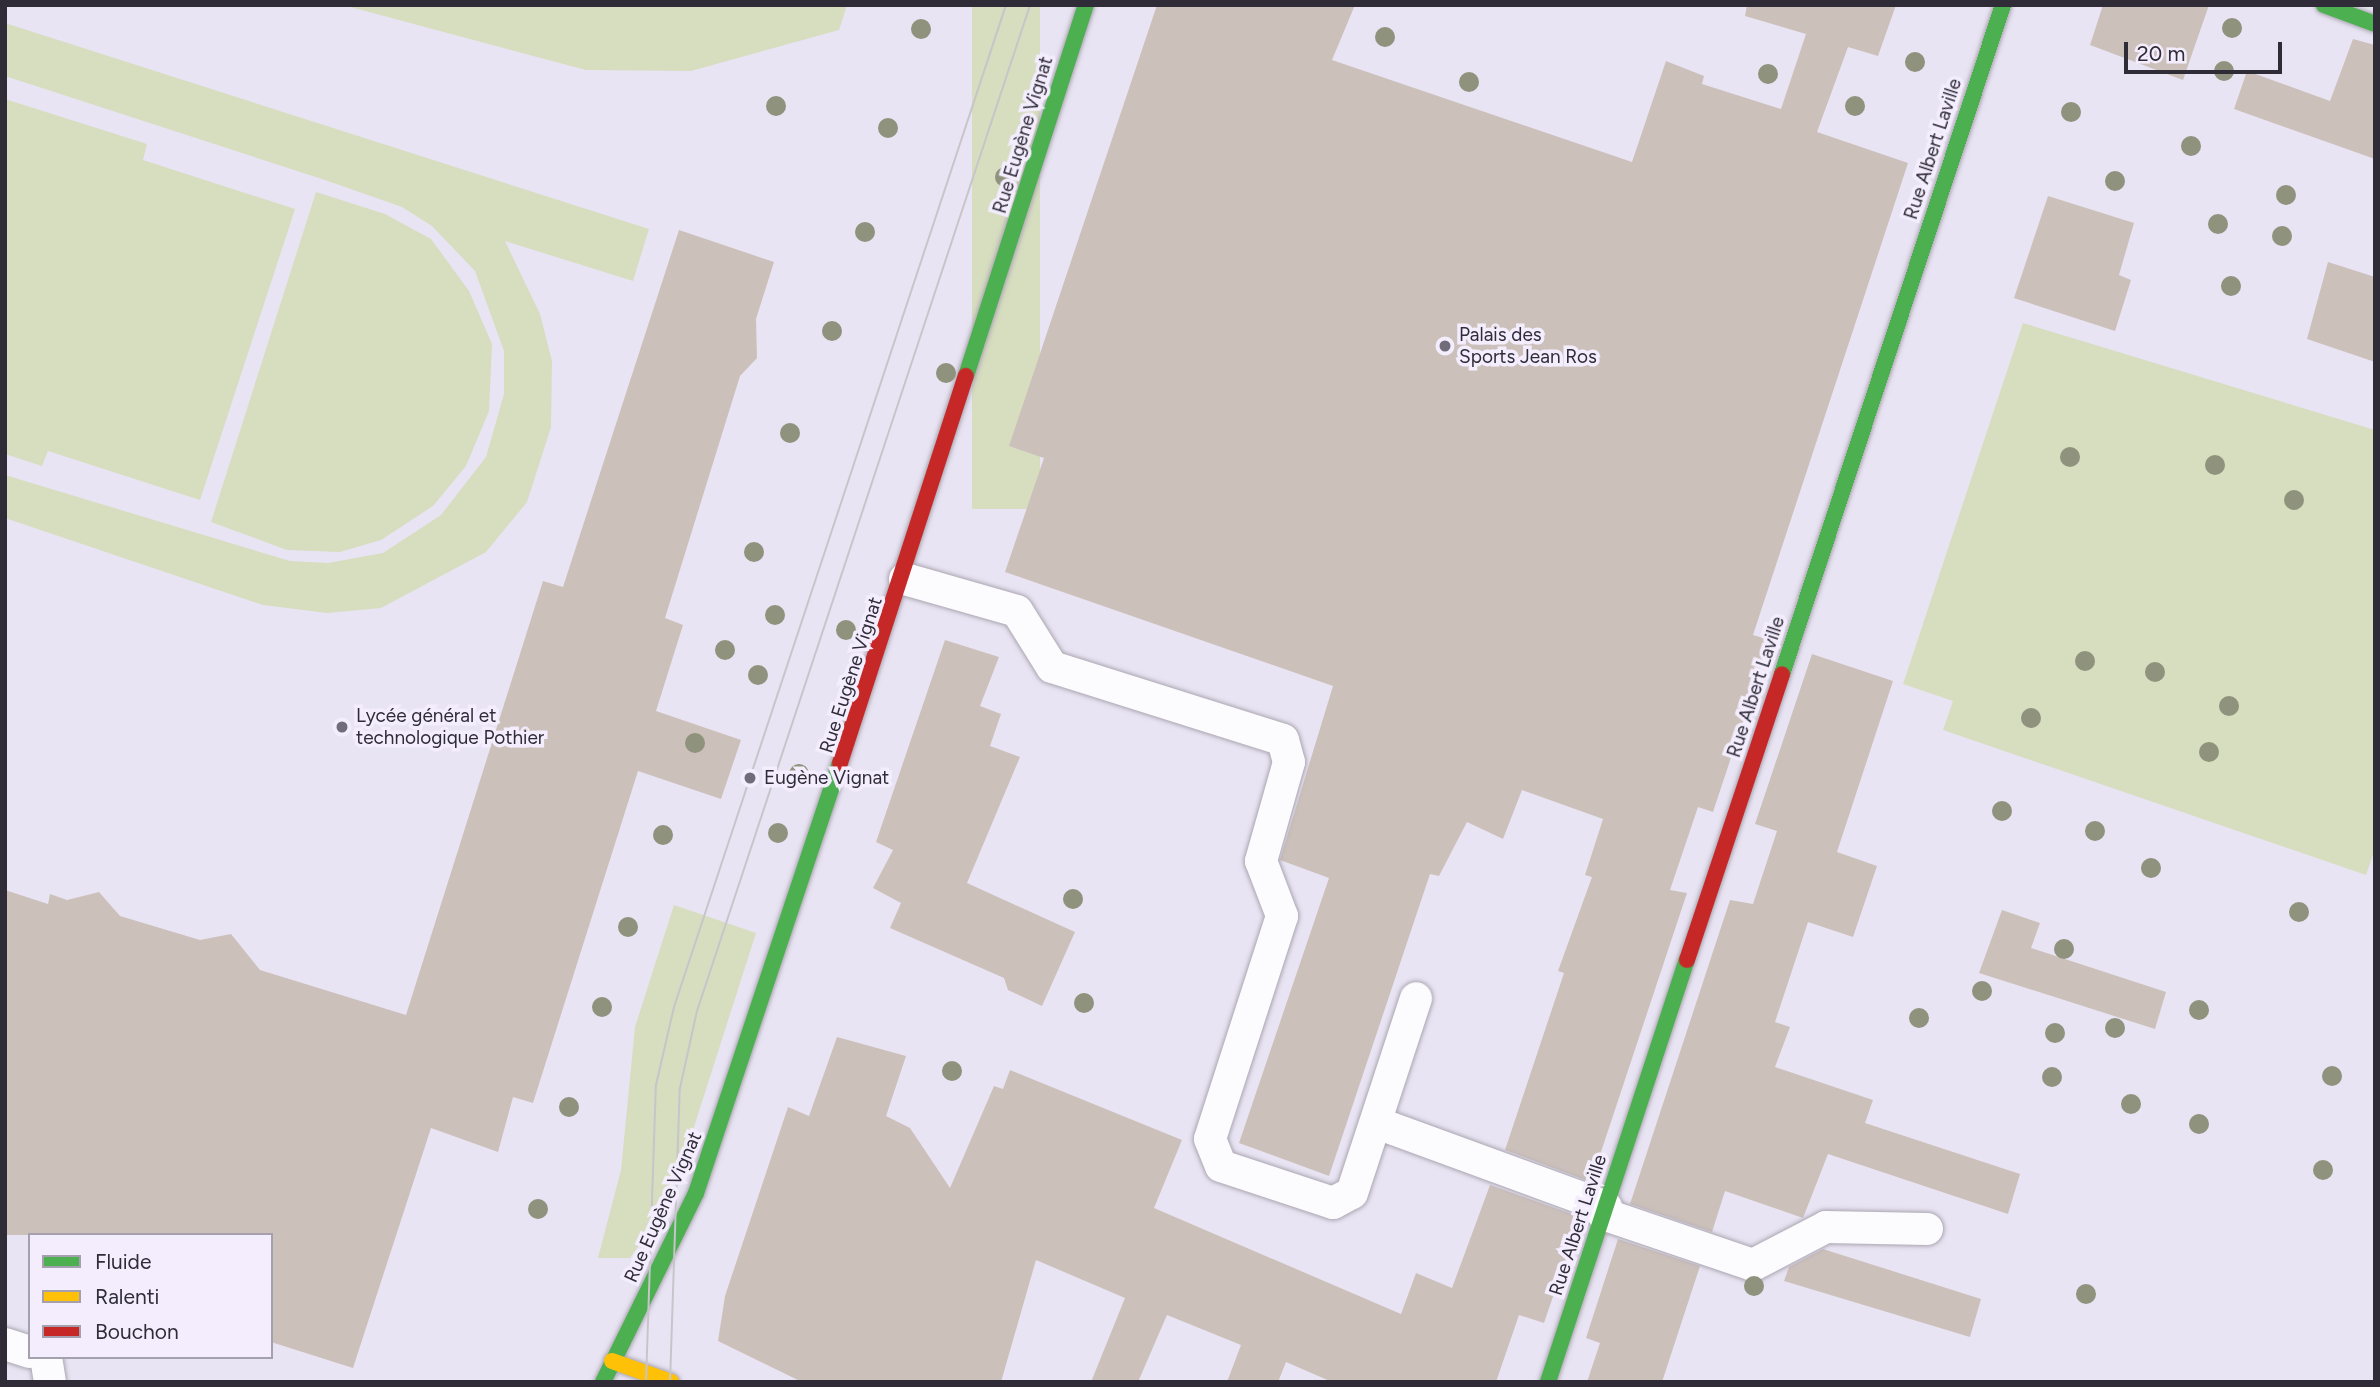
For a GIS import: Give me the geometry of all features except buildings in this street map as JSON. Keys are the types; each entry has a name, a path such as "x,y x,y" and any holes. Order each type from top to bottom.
{"street":[{"name":"Rue Eugène Vignat","path":"603,1382 696,1193 905,579 1086,5"},
{"name":"Rue Albert Laville","path":"1548,1382 2003,5"},
{"path":"2324,5 2375,24"},
{"path":"612,1362 671,1382"}],"lane":[{"path":"905,579 1017,611 1052,667 1283,740 1289,762 1261,860 1282,916 1210,1139 1221,1166 1333,1203 1352,1193 1416,998"},
{"path":"1377,1123 1604,1211 1753,1265 1826,1227 1927,1229"},
{"path":"5,1344 28,1351"},
{"path":"46,1359 50,1382"}],"green space":[{"path":"343,5 847,5 839,30 691,71 586,70"},
{"path":"972,5 1040,5 1040,509 972,509"},
{"path":"5,23 649,229 633,281 505,241 540,314 552,361 551,427 527,502 486,552 381,608 327,613 263,605 5,518 5,475 290,561 328,563 383,553 441,515 486,457 504,394 504,351 475,271 432,226 402,207 5,76"},
{"path":"5,99 147,144 143,160 295,209 200,500 48,451 42,466 5,454"},
{"path":"316,192 385,214 431,239 469,291 492,344 489,411 466,466 433,506 381,540 340,552 287,550 211,522"},
{"path":"2023,323 2375,430 2375,849 2366,875 1943,730 1953,701 1903,684"},
{"path":"674,905 756,933 693,1130 646,1236 630,1258 598,1258 621,1170 635,1027"}],"tram line":[{"path":"646,1382 656,1085 674,1007 1006,5"},
{"path":"670,1382 680,1088 697,1011 1030,5"}],"traffic: fast":[{"path":"966,376 1086,5"},
{"path":"1782,674 2003,5"},
{"path":"2324,5 2375,24"},
{"path":"603,1382 696,1193 840,763"},
{"path":"1548,1382 1687,960"}],"traffic: slow":[{"path":"612,1361 671,1382"}],"traffic: jam":[{"path":"840,763 966,376"},
{"path":"1687,960 1782,674"}],"place":[{"name":"Palais des Sports Jean Ros","path":"1445,346"},
{"name":"Lycée général et technologique Pothier","path":"342,727"},
{"name":"Eugène Vignat","path":"750,778"}]}
